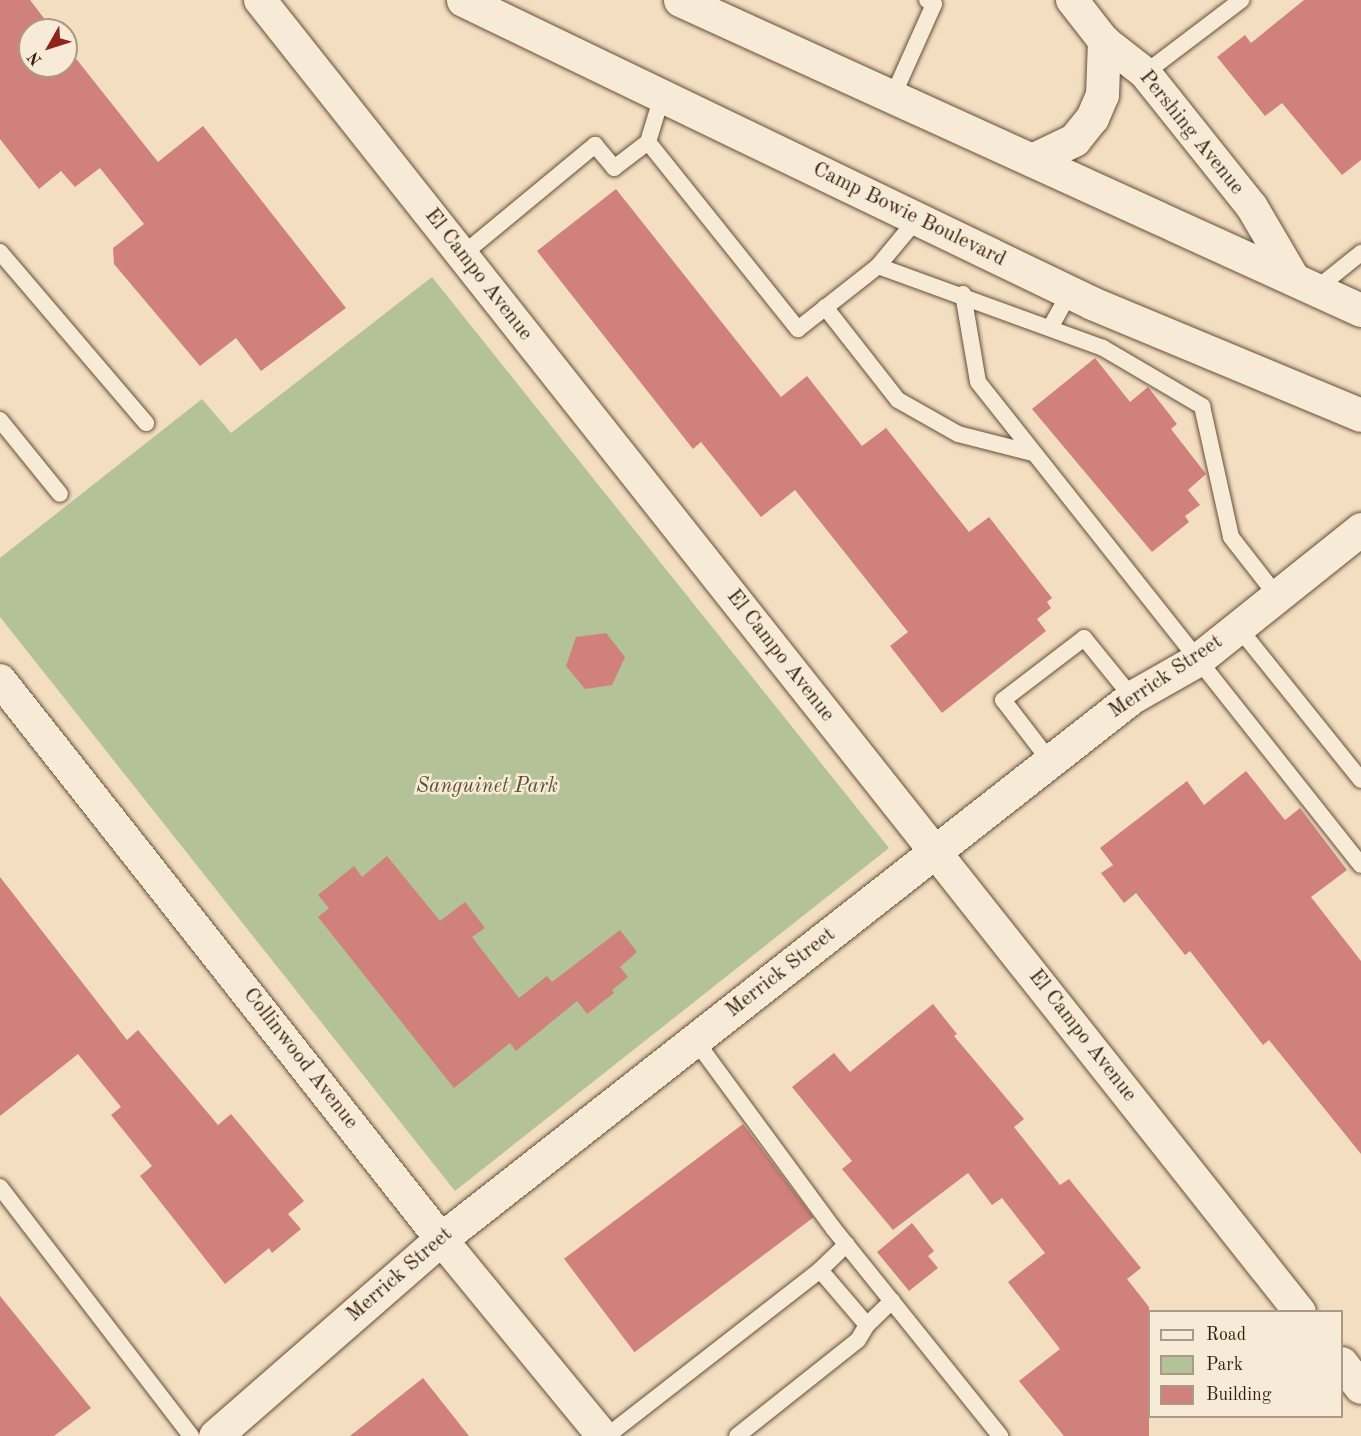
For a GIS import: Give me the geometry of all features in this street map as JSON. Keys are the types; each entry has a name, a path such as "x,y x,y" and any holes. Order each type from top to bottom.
{"main road":[{"name":"Camp Bowie Boulevard","path":"463,0 1070,292 1361,416"},
{"path":"680,0 892,99 1032,160 1361,310"},
{"path":"1032,160 1074,141 1092,118 1102,95 1104,41"},
{"name":"Merrick Street","path":"215,1436 441,1239 1132,697 1197,660 1361,529"}],"street":[{"name":"El Campo Avenue","path":"260,0 1299,1310"},
{"name":"Pershing Avenue","path":"1072,0 1104,41 1145,73 1252,207 1305,284"},
{"name":"Collinwood Avenue","path":"0,680 441,1239 605,1436"},
{"path":"1343,1366 1361,1388"}],"lane":[{"path":"1145,73 1241,0"},
{"path":"892,99 933,1"},
{"path":"462,255 596,145 614,168 648,142 662,96"},
{"path":"648,142 798,329 878,266 917,219"},
{"path":"0,252 147,423"},
{"path":"1305,284 1361,253"},
{"path":"878,266 963,294 1103,348 1202,406 1231,537 1276,597"},
{"path":"1050,328 1070,292"},
{"path":"963,294 978,382 1361,865"},
{"path":"825,307 898,400 958,434 1033,453"},
{"path":"0,420 60,494"},
{"path":"1238,627 1361,780"},
{"path":"1050,761 1003,700 1084,638 1132,697"},
{"path":"695,1040 847,1244 1000,1436"},
{"path":"0,1186 190,1436"},
{"path":"605,1436 820,1270 847,1244"},
{"path":"820,1270 867,1325"},
{"path":"737,1436 858,1340 867,1325 892,1301"}],"green space":[{"name":"Sanguinet Park","path":"432,277 889,848 455,1191 0,617 0,558 202,399 231,433"}],"building":[{"path":"0,0 30,0 44,18 18,18 18,78 78,78 78,61 158,162 203,126 346,308 261,371 236,338 200,366 114,264 113,248 144,224 100,168 75,187 61,171 39,189 0,139"},
{"path":"1304,0 1361,0 1361,160 1342,175 1282,103 1265,116 1217,57 1245,35 1251,43"},
{"path":"616,189 781,397 807,376 862,446 886,428 969,532 989,517 1052,598 1047,602 1051,608 1037,619 1046,631 942,713 890,646 908,632 795,490 761,517 701,442 693,449 537,251"},
{"path":"1095,358 1130,402 1148,387 1177,424 1171,429 1206,474 1188,490 1200,505 1185,516 1189,522 1152,552 1032,409"},
{"path":"606,633 625,657 612,685 585,689 566,666 576,637"},
{"path":"1246,771 1285,820 1300,808 1347,870 1311,897 1361,961 1361,1154 1269,1040 1263,1045 1190,951 1185,955 1136,893 1124,903 1101,873 1113,865 1100,848 1187,781 1204,805"},
{"path":"387,856 440,921 465,902 485,928 472,937 519,998 547,976 552,982 620,930 637,952 620,967 628,977 612,990 614,993 587,1014 577,1001 516,1051 510,1043 454,1088 318,917 329,908 318,895 354,866 362,877"},
{"path":"0,877 127,1040 138,1030 218,1125 231,1114 304,1201 288,1214 301,1229 272,1253 269,1248 225,1284 140,1176 152,1166 111,1115 121,1107 78,1054 0,1116"},
{"path":"933,1004 957,1034 954,1036 1024,1119 1014,1127 1060,1185 1069,1179 1141,1268 1127,1279 1149,1307 1149,1436 1064,1436 1019,1381 1060,1349 1008,1282 1045,1253 1002,1198 992,1205 968,1173 893,1230 842,1169 852,1161 792,1087 834,1053 850,1072"},
{"path":"743,1124 813,1217 635,1352 564,1259"},
{"path":"912,1223 934,1251 928,1256 938,1268 909,1291 877,1252"},
{"path":"0,1296 91,1408 54,1436 0,1436"},
{"path":"423,1378 469,1436 350,1436"}]}
